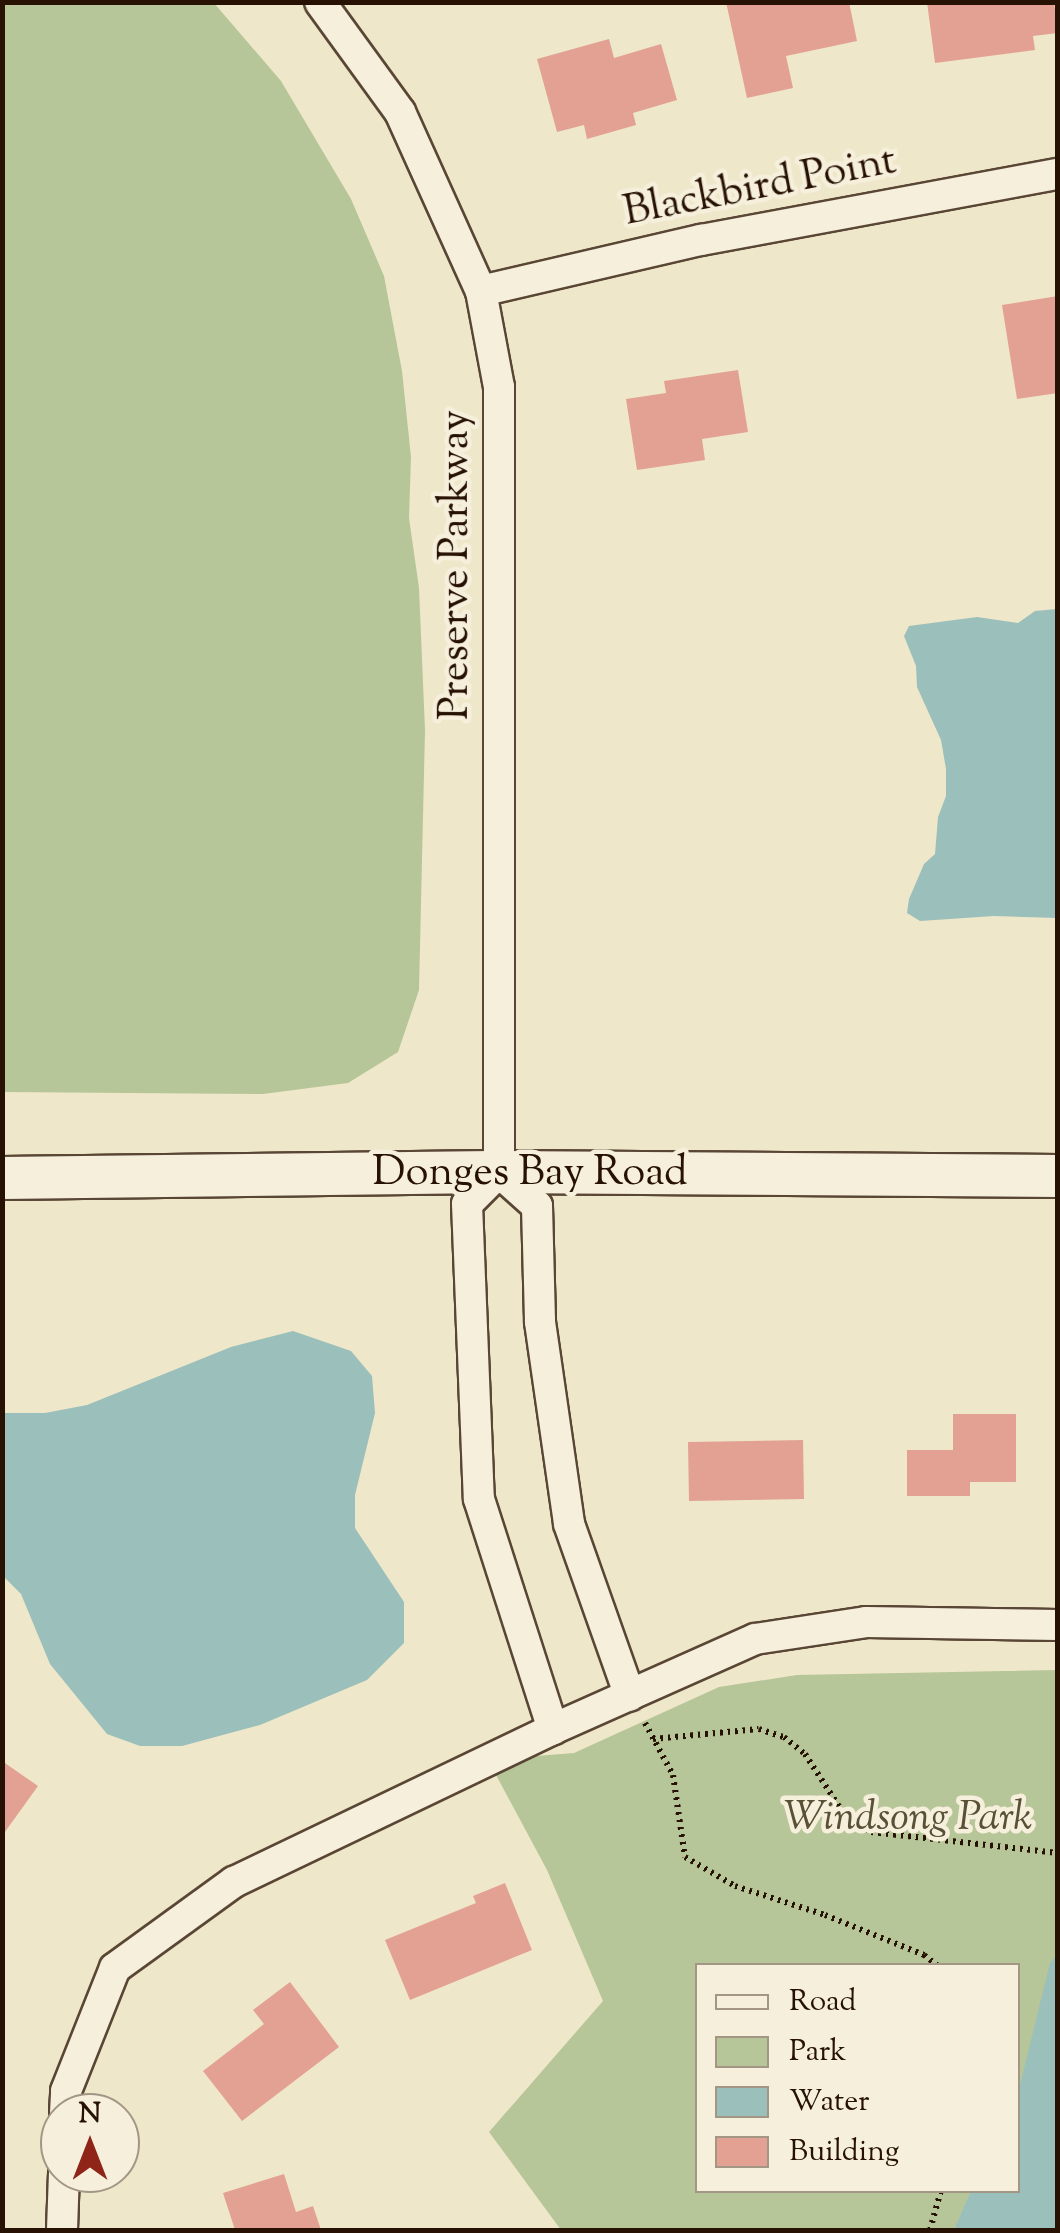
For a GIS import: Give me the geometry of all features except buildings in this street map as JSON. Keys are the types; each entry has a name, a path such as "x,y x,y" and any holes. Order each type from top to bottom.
{"street":[{"name":"Preserve Parkway","path":"320,2 400,112 481,291 499,388 500,1172"},
{"name":"Blackbird Point","path":"481,291 701,240 1058,174"},
{"name":"Donges Bay Road","path":"2,1178 500,1172 1058,1176"},
{"path":"553,1729 479,1499 467,1204 500,1172 538,1206 540,1322 569,1524 630,1696"},
{"path":"66,2093 116,1968 234,1882 553,1729 755,1638 866,1622 1058,1625"},
{"path":"62,2230 63,2193"}],"path":[{"path":"630,1696 672,1774 685,1857 734,1886 826,1914 924,1955 934,1963"},
{"path":"653,1739 759,1729 784,1737 805,1754 842,1812 870,1832 1058,1852"},
{"path":"930,2230 940,2193"}],"green space":[{"path":"3,2 214,3 281,81 351,199 384,276 402,371 411,457 409,518 419,588 425,730 419,990 398,1052 348,1083 263,1094 3,1092"},
{"name":"Windsong Park","path":"1057,1670 1057,2230 561,2230 489,2132 603,2001 547,1870 488,1760 574,1753 719,1687 797,1675"}],"water":[{"path":"1057,609 1057,918 994,916 920,921 907,913 909,899 924,864 935,854 938,817 946,796 946,769 941,740 917,687 916,666 904,636 909,626 977,617 1018,623 1035,611"},
{"path":"293,1331 351,1351 372,1376 375,1413 355,1495 355,1528 404,1602 404,1643 367,1680 260,1725 182,1746 140,1746 107,1734 50,1664 21,1594 3,1576 3,1413 45,1413 87,1405 231,1347"},
{"path":"1057,1955 1057,2230 954,2230 970,2193 1020,2193 1020,2085 1050,1963"}]}
